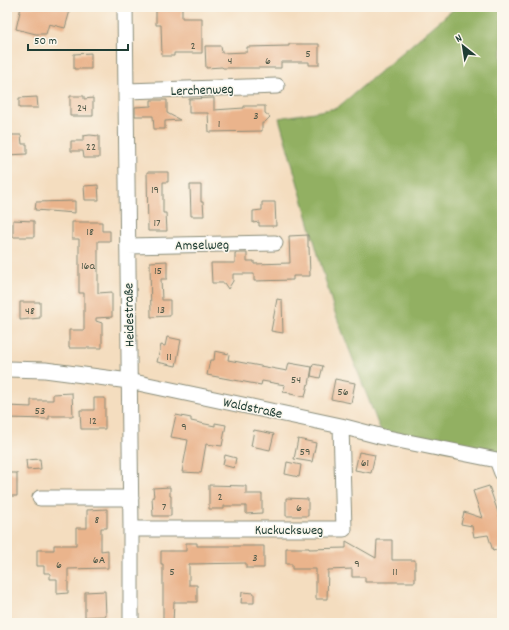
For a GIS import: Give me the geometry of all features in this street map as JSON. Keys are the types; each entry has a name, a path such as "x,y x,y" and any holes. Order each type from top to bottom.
{"street":[{"name":"Heidestraße","path":"125,7 131,498 131,623"},
{"name":"Lerchenweg","path":"127,91 277,86"},
{"name":"Amselweg","path":"128,246 275,243"},
{"name":"Waldstraße","path":"7,369 45,370 129,381 341,426 500,466"},
{"name":"Kuckucksweg","path":"131,529 344,529 341,426"},
{"path":"40,498 131,498"}],"green space":[{"path":"456,7 502,7 502,473 497,460 383,437 334,310 279,118 337,108"}],"building":[{"path":"21,7 71,7 65,28 49,24 46,34 36,34 16,29"},
{"path":"156,7 182,7 182,18 202,18 202,53 174,53 174,56 162,56 161,25 156,25"},
{"path":"289,44 319,44 319,65 309,65 309,62 281,62 281,68 206,68 205,46 221,46 222,53 247,52 247,47 289,46"},
{"path":"91,53 91,69 74,69 74,54"},
{"path":"70,96 84,96 84,99 93,98 93,116 70,116"},
{"path":"37,97 38,108 19,108 19,98"},
{"path":"214,98 214,110 244,108 244,106 265,106 265,113 270,117 262,123 262,131 209,132 208,113 189,113 189,99"},
{"path":"151,100 167,100 167,113 180,120 165,121 165,129 154,129 153,116 135,116 135,107 151,106"},
{"path":"7,135 21,135 22,144 27,144 27,154 7,155"},
{"path":"83,136 99,136 99,158 84,158 83,151 71,151 71,141 83,141"},
{"path":"147,172 168,172 168,182 163,182 163,213 166,213 167,231 148,231"},
{"path":"98,185 99,200 85,200 84,186"},
{"path":"190,185 201,185 201,202 203,202 204,216 191,216"},
{"path":"75,201 75,213 35,210 36,202"},
{"path":"262,202 275,202 276,226 259,226 259,222 253,223 253,211 262,210"},
{"path":"13,220 34,221 34,237 13,237"},
{"path":"72,222 102,222 102,231 110,231 110,241 98,241 98,293 112,292 112,317 96,318 96,321 102,323 102,348 69,348 69,330 84,330 84,293 79,293 79,239 72,239"},
{"path":"308,235 310,276 293,276 293,280 254,281 254,274 233,274 233,281 228,289 224,283 212,283 211,263 235,263 235,253 247,253 247,261 254,261 254,264 290,263 289,236"},
{"path":"167,261 167,279 161,279 162,300 170,300 170,316 151,317 150,262"},
{"path":"277,299 282,300 283,333 271,331"},
{"path":"20,302 40,302 40,318 20,320"},
{"path":"167,337 181,340 176,366 157,362 161,345 165,346"},
{"path":"215,351 229,354 228,360 287,371 289,363 312,367 305,397 283,392 285,385 262,381 261,385 207,375 210,360 214,360"},
{"path":"313,364 323,366 320,378 311,376"},
{"path":"335,379 355,383 351,403 331,399"},
{"path":"72,393 73,416 49,416 49,419 7,418 7,406 31,407 31,400 53,400 53,394"},
{"path":"94,398 105,398 105,429 81,429 80,410 94,410"},
{"path":"176,415 191,418 191,421 215,426 215,423 226,425 222,446 206,444 201,473 182,472 188,440 171,437"},
{"path":"254,430 274,434 270,450 251,446"},
{"path":"298,439 316,443 312,462 294,459"},
{"path":"359,452 375,455 371,473 355,470"},
{"path":"225,455 236,458 234,468 223,465"},
{"path":"40,459 41,469 27,470 26,460"},
{"path":"287,462 301,465 299,477 285,474"},
{"path":"7,473 17,473 17,496 7,496"},
{"path":"209,485 246,486 246,494 262,494 262,513 246,514 246,506 224,506 224,509 209,509"},
{"path":"489,486 502,524 502,548 493,551 488,535 474,537 472,526 461,524 464,512 482,518 473,491"},
{"path":"170,487 171,516 153,516 153,488"},
{"path":"286,498 308,499 308,516 286,516"},
{"path":"107,509 107,528 101,528 101,551 108,550 108,568 68,569 68,593 57,594 57,579 50,579 50,573 44,573 44,566 37,566 37,550 54,550 54,545 76,545 76,528 87,528 87,510"},
{"path":"377,540 392,540 392,560 415,560 415,582 365,582 365,577 352,577 352,569 328,570 327,599 316,599 316,569 292,569 292,564 286,564 286,548 346,548 346,541 376,558"},
{"path":"186,543 197,543 197,546 264,546 264,568 246,568 246,563 189,564 189,585 197,585 197,602 174,602 173,623 163,623 163,564 161,564 161,551 186,551"},
{"path":"105,591 106,616 85,617 85,592"},
{"path":"242,592 254,593 254,603 241,603"}]}
